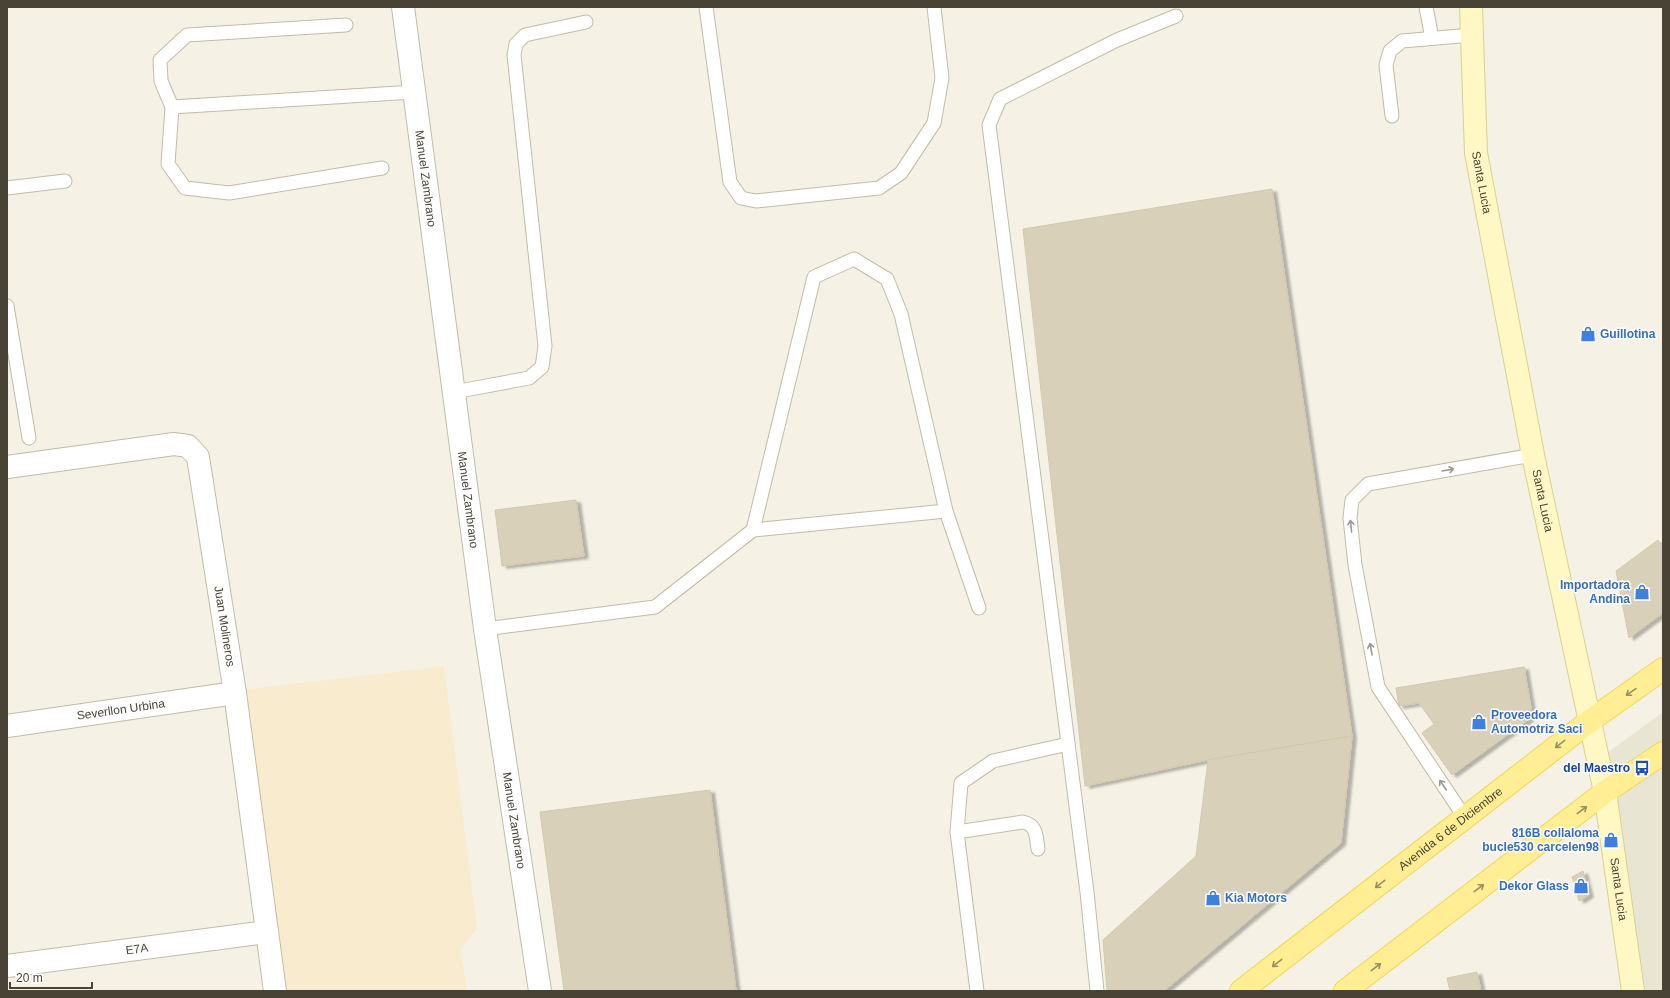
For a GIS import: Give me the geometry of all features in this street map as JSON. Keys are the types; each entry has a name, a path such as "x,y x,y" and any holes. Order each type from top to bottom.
{"main road":[{"name":"Avenida 6 de Diciembre","path":"1241,991 1591,720 1663,669"},
{"path":"1345,991 1605,792 1663,753"}],"street":[{"name":"Manuel Zambrano","path":"403,7 485,630 540,991"},
{"name":"Santa Lucia","path":"1471,7 1476,153 1533,454 1591,720 1605,792 1633,991"},
{"name":"Juan Molineros","path":"7,467 174,444 188,446 198,457 235,693 275,991"},
{"name":"Severllon Urbina","path":"7,726 235,693"},
{"name":"E7A","path":"7,966 267,932"}],"lane":[{"path":"706,7 730,182 741,198 756,201 879,188 900,174 934,123 942,78 934,7"},
{"path":"1426,7 1432,38"},
{"path":"1097,991 1068,744 989,125 1000,99 1117,40 1176,16"},
{"path":"454,392 529,378 542,367 545,346 514,55 516,44 525,35 586,22"},
{"path":"346,26 187,35 160,60 161,81 172,107 168,164 185,188 229,193 382,168"},
{"path":"1392,116 1386,65 1390,51 1402,41 1472,35"},
{"path":"172,107 414,92"},
{"path":"7,188 65,182"},
{"path":"753,530 814,277 854,259 886,279 901,314 946,511 979,608"},
{"path":"7,306 28,438"},
{"path":"1465,818 1378,687 1355,564 1350,518 1352,500 1368,484 1533,454"},
{"path":"485,630 655,607 753,530 946,511"},
{"path":"977,991 957,832 961,783 993,761 1068,744"},
{"path":"957,832 1023,822 1029,823 1034,828 1038,849"}],"shaded area":[{"path":"444,666 477,929 461,950 467,991 265,991 223,692"},
{"path":"1663,712 1663,991 1628,991 1591,765"}],"building":[{"path":"1272,189 1352,736 1208,760 1085,786 1023,229"},
{"path":"576,500 584,556 502,566 495,510"},
{"name":"Importadora Andina","path":"1658,540 1663,547 1663,613 1629,638 1616,571"},
{"name":"Proveedora Automotriz Saci","path":"1524,667 1531,708 1529,719 1452,775 1422,733 1434,724 1419,703 1399,706 1396,688"},
{"name":"Kia Motors","path":"1352,736 1341,843 1164,991 1107,991 1103,940 1196,856 1208,760"},
{"path":"710,790 736,991 564,991 540,812"},
{"name":"Dekor Glass","path":"1583,871 1589,895 1579,901 1572,877"},
{"path":"1477,972 1481,991 1450,991 1447,978"}],"place":[{"name":"Guillotina","path":"1588,334"},
{"name":"Importadora Andina","path":"1642,592"},
{"name":"Proveedora Automotriz Saci","path":"1479,722"},
{"name":"del Maestro","path":"1642,768"},
{"name":"816B collaloma bucle530 carcelen98","path":"1611,840"},
{"name":"Dekor Glass","path":"1581,886"},
{"name":"Kia Motors","path":"1213,898"}]}
